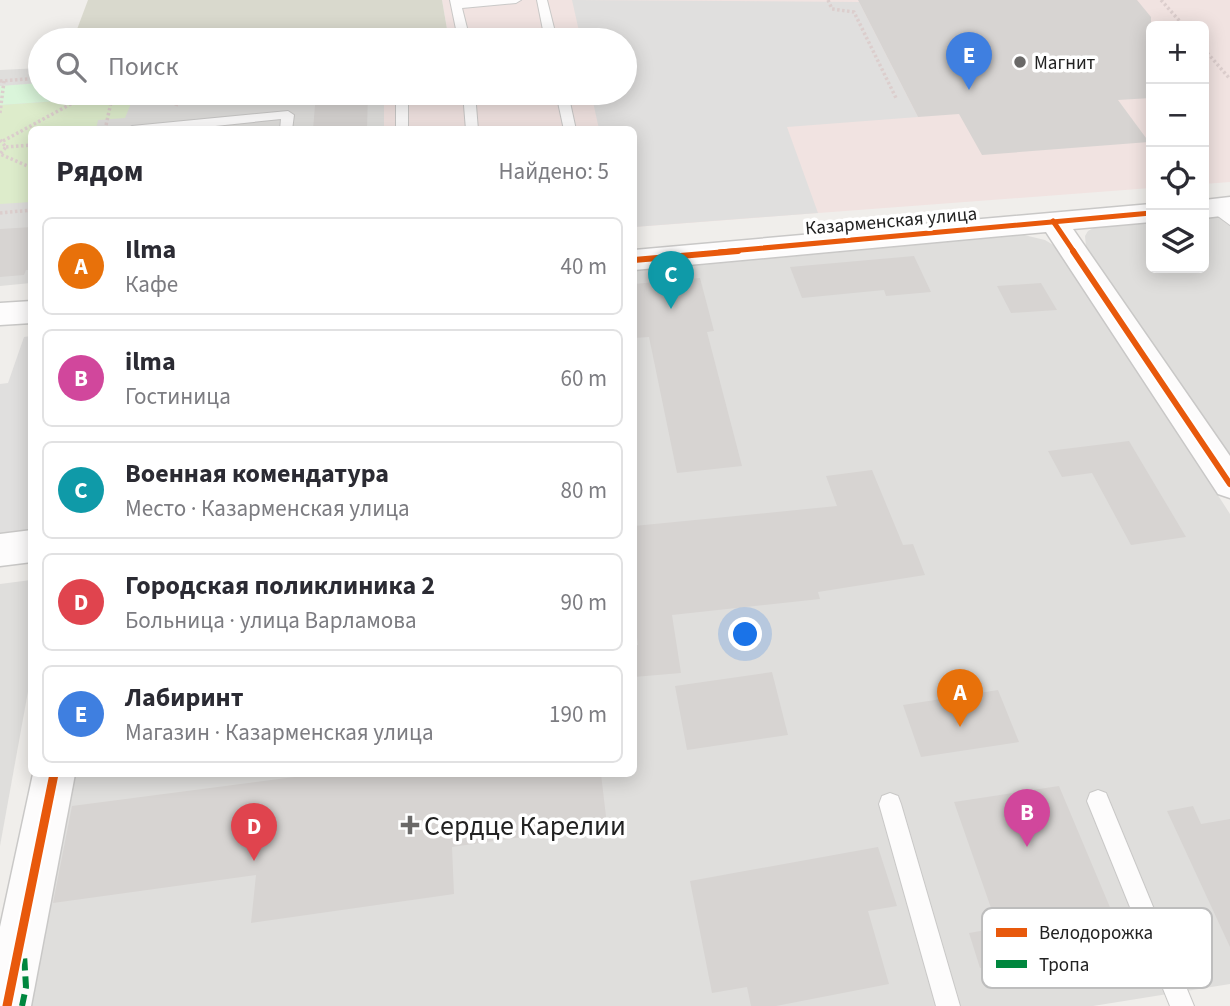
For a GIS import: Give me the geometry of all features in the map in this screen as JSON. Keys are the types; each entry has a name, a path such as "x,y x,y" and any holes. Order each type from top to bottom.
{"street":[{"name":"Казарменская улица","path":"637,260 1146,213"},
{"path":"1053,221 1230,484"},
{"path":"0,314 28,312"},
{"path":"0,550 28,546"},
{"path":"7,1006 53,777"}],"lane":[{"path":"461,28 455,3 516,0"},
{"path":"542,0 548,28"},
{"path":"402,105 402,126"},
{"path":"470,105 472,126"},
{"path":"565,105 569,126"},
{"path":"180,126 288,115 287,126"},
{"path":"1098,801 1142,908"},
{"path":"890,804 948,1006"},
{"path":"1175,988 1182,1006"}],"path":[{"path":"828,0 832,9 853,12 897,100"},
{"path":"1161,0 1180,21"},
{"path":"1209,55 1230,79"},
{"path":"0,113 2,81 28,79"},
{"path":"6,147 1,140 68,105"},
{"path":"106,126 110,105"},
{"path":"28,145 6,147 0,154 28,166"},
{"path":"0,213 28,210"}],"shaded area":[{"path":"88,0 442,0 447,28 78,28"},
{"path":"442,0 1230,0 1230,182 1209,184 1209,21 1146,21 1146,188 637,227 637,126 384,126 384,105 637,105 637,28 447,28"},
{"path":"572,0 859,2 918,117 787,127 818,213 637,227 637,126 598,126 594,105 637,105 637,28 578,28"},
{"path":"28,69 28,105 384,105 384,126 28,126 28,283 0,286 0,70"},
{"path":"1230,215 1230,462 1086,247 1085,236 1099,225 1146,221 1146,273 1209,273 1209,217"},
{"path":"1024,235 1045,240 1060,249 1230,514 1230,984 1212,987 1212,908 982,908 982,988 1205,988 1093,1006 18,1006 63,777 637,777 637,271"},
{"path":"28,336 28,531 0,535 0,384 8,383 24,337"},
{"path":"28,580 28,692 0,846 0,584"}],"green space":[{"path":"28,84 28,103 0,105 0,86"},
{"path":"0,105 130,105 125,118 98,120 97,126 28,126 28,202 0,204"}],"building":[{"name":"Магнит","path":"858,0 1137,0 1151,17 1151,21 1146,21 1146,98 1118,100 1146,138 1146,142 982,155 959,114 918,117"},
{"path":"315,105 368,105 367,126 313,126"},
{"path":"28,227 28,270 24,275 0,277 0,229"},
{"path":"914,256 931,292 886,296 884,290 802,298 790,267"},
{"path":"700,278 714,331 707,332 742,466 677,473 649,337 637,338 637,284"},
{"path":"1041,283 1057,310 1011,313 997,286"},
{"path":"1129,441 1186,537 1131,545 1092,473 1062,477 1048,451"},
{"path":"872,470 903,545 913,544 925,575 818,592 820,599 672,615 681,673 637,677 637,526 837,506 826,476"},
{"path":"772,672 788,735 687,750 675,686"},
{"path":"998,690 1019,742 921,757 903,705"},
{"path":"294,777 601,777 607,825 452,847 454,894 251,923 256,875 53,903 72,806"},
{"path":"1059,786 1110,908 991,908 954,802"},
{"path":"1193,806 1201,824 1230,819 1230,947 1212,908 1167,811"},
{"path":"878,847 897,906 868,911 889,984 776,1006 751,1006 747,987 712,993 690,881"},
{"path":"982,931 982,968 980,968 969,933"}],"marked path":[{"path":"22,1006 26,987 24,954"}],"cycle path":[{"path":"637,260 1146,213"},
{"path":"1053,221 1230,484"},
{"path":"7,1006 53,777"}],"place":[{"name":"Магнит","path":"1020,62"},
{"name":"Лабиринт","path":"969,90"},
{"name":"Военная комендатура","path":"671,309"},
{"name":"Ilma","path":"960,727"},
{"name":"Сердце Карелии","path":"410,825"},
{"name":"ilma","path":"1027,847"},
{"name":"Городская поликлиника 2","path":"254,861"}]}
